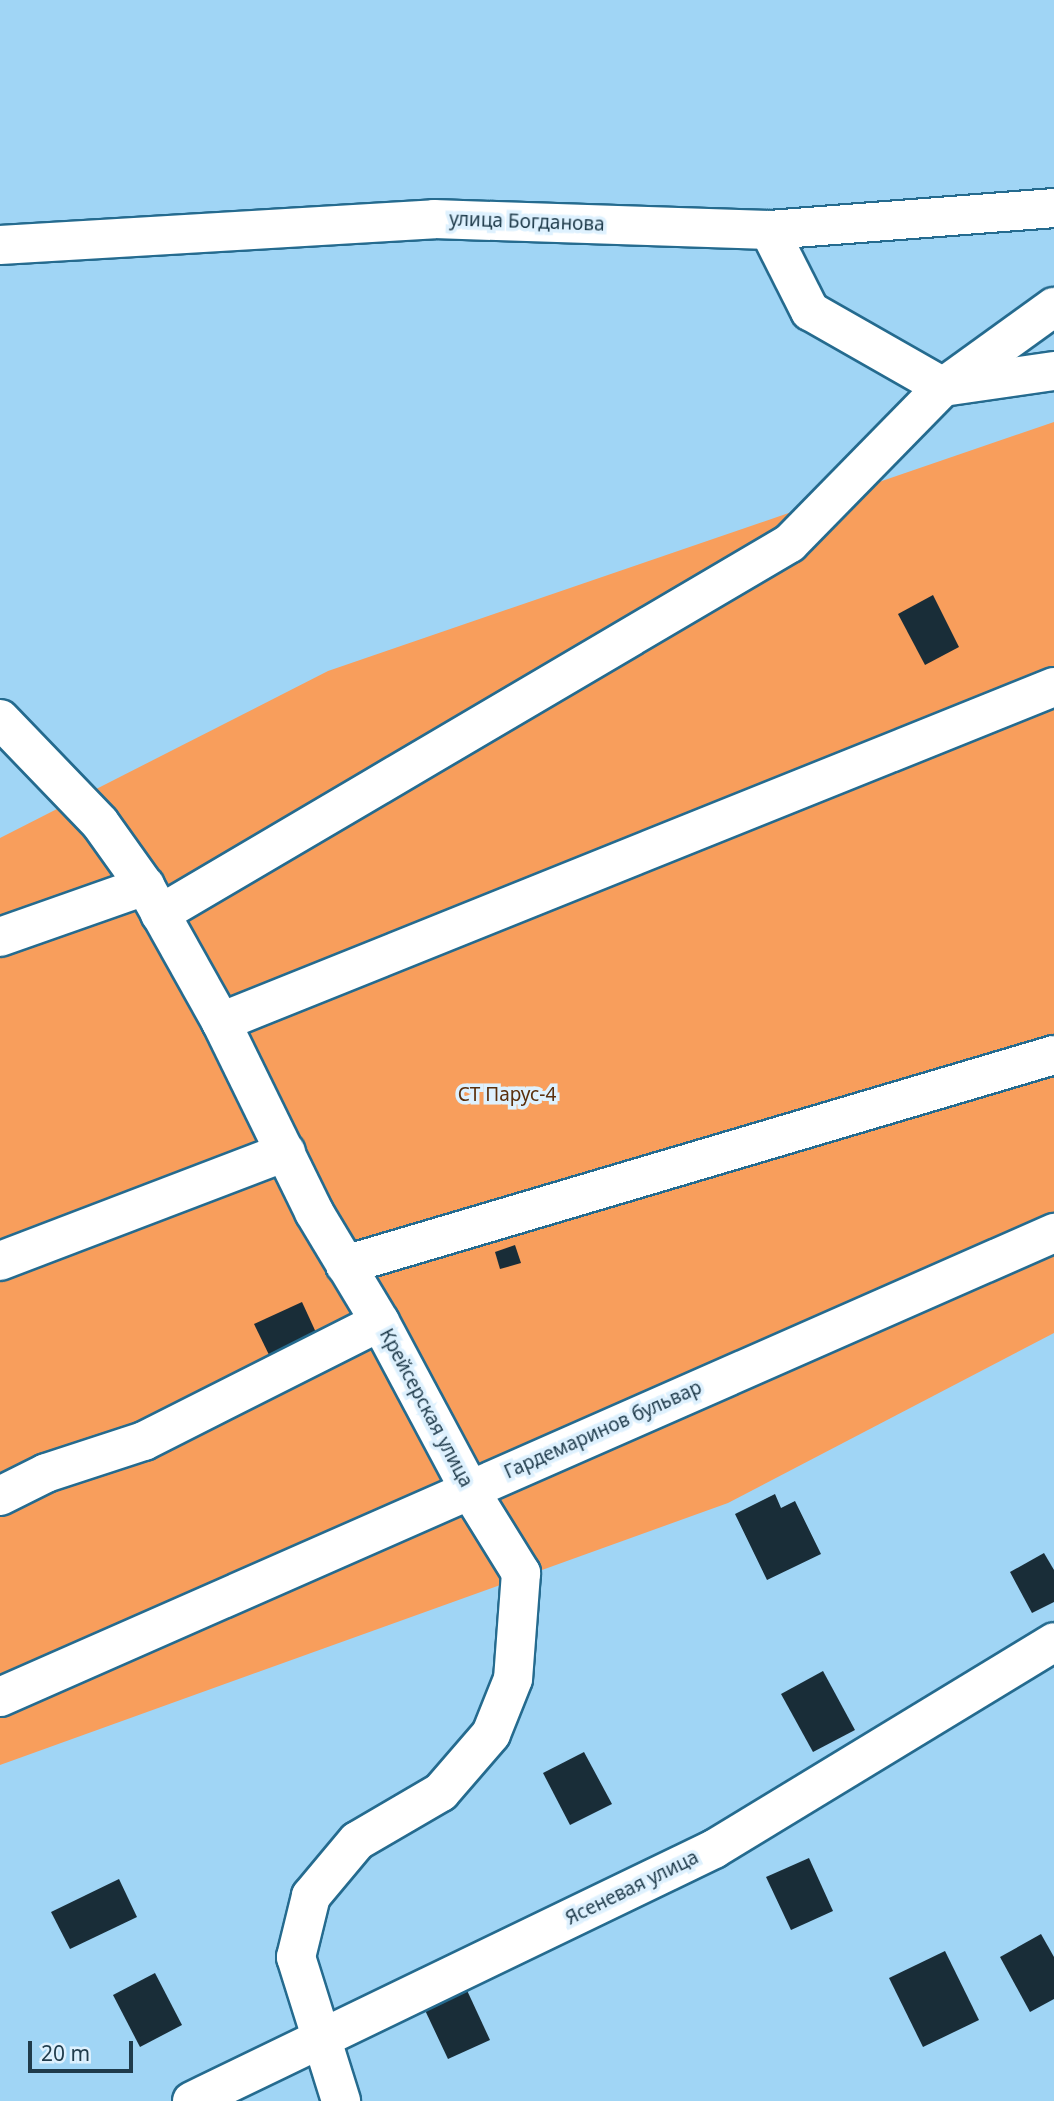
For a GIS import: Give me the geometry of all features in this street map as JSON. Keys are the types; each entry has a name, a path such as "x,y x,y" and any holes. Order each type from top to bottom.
{"street":[{"name":"улица Богданова","path":"0,245 434,219 769,230 1054,208"},
{"path":"769,230 810,311 943,387 1054,371"},
{"path":"0,936 153,900 790,543 943,387 1054,307"},
{"path":"221,1022 1054,687"},
{"name":"Крейсерская улица","path":"0,719 100,823 153,900 221,1022 345,1265 380,1322 469,1489 521,1573 513,1679 491,1734 441,1792 357,1841 311,1896 296,1957 341,2101"},
{"path":"345,1265 1054,1055"},
{"path":"0,1261 286,1152"},
{"name":"Гардемаринов бульвар","path":"0,1697 1054,1233"},
{"path":"0,1496 46,1473 144,1441 380,1322"},
{"name":"Ясеневая улица","path":"192,2101 714,1849 1054,1642"}],"green space":[{"name":"СТ Парус-4","path":"1054,422 1054,1333 728,1503 0,1765 0,838 328,671"}],"building":[{"path":"933,595 959,647 925,665 898,614"},
{"path":"515,1245 521,1263 500,1269 495,1252"},
{"path":"302,1302 319,1339 272,1361 254,1324"},
{"path":"775,1494 781,1508 795,1501 821,1554 767,1580 735,1514"},
{"path":"1044,1553 1054,1570 1054,1602 1032,1613 1010,1572"},
{"path":"823,1671 855,1730 813,1752 781,1694"},
{"path":"584,1752 612,1804 570,1825 543,1773"},
{"path":"809,1858 833,1911 791,1930 766,1877"},
{"path":"119,1879 137,1917 70,1949 51,1912"},
{"path":"1041,1934 1054,1957 1054,1999 1030,2012 1000,1957"},
{"path":"945,1951 979,2020 923,2047 889,1978"},
{"path":"155,1973 182,2025 140,2047 113,1995"},
{"path":"465,1986 490,2040 448,2059 423,2006"}]}
